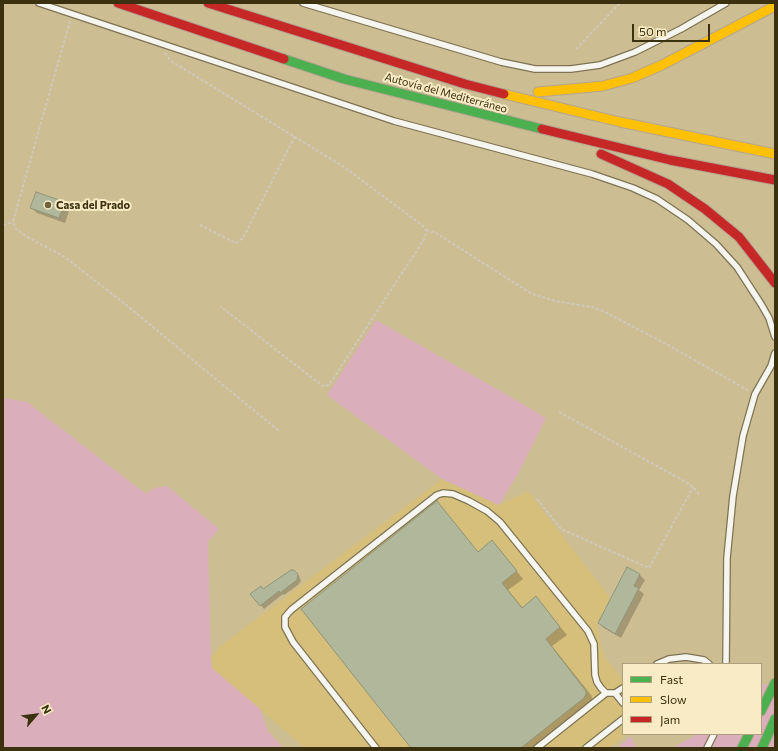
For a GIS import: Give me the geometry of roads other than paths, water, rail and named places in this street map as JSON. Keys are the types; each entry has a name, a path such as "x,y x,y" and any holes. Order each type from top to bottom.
{"highway":[{"name":"Autovía del Mediterráneo","path":"118,3 344,79 430,100 507,122 670,160 775,180"},
{"name":"Autovía del Mediterráneo","path":"208,3 465,84 612,120 775,154"},
{"path":"569,99 534,91 603,86 632,78 662,65 775,6"},
{"path":"372,54 386,53 447,68"},
{"path":"344,79 381,95 563,144"},
{"path":"700,129 775,146"},
{"path":"775,187 597,153 668,184 705,209 739,237 775,283"},
{"path":"762,709 775,683"},
{"path":"762,748 775,719"},
{"path":"742,748 748,735"}],"lane":[{"path":"39,3 394,121 592,174 633,188 651,196 688,220 716,244 733,263 769,318 775,337"},
{"path":"303,3 501,62 536,69 571,69 600,65 635,52 681,29 726,3"},
{"path":"726,663 727,558 733,496 743,436 755,394 771,366 775,353"},
{"path":"376,748 293,642 285,627 285,617 291,610 436,495 443,493 453,494 487,511 511,534 586,628 594,644 595,675 597,682 606,693"},
{"path":"659,663 669,659 686,657 704,660 708,663"},
{"path":"537,748 606,693 615,693 622,689"},
{"path":"615,693 622,702"},
{"path":"586,748 622,720"},
{"path":"707,748 714,735"}],"place":[{"name":"Casa del Prado","path":"48,205"}]}
